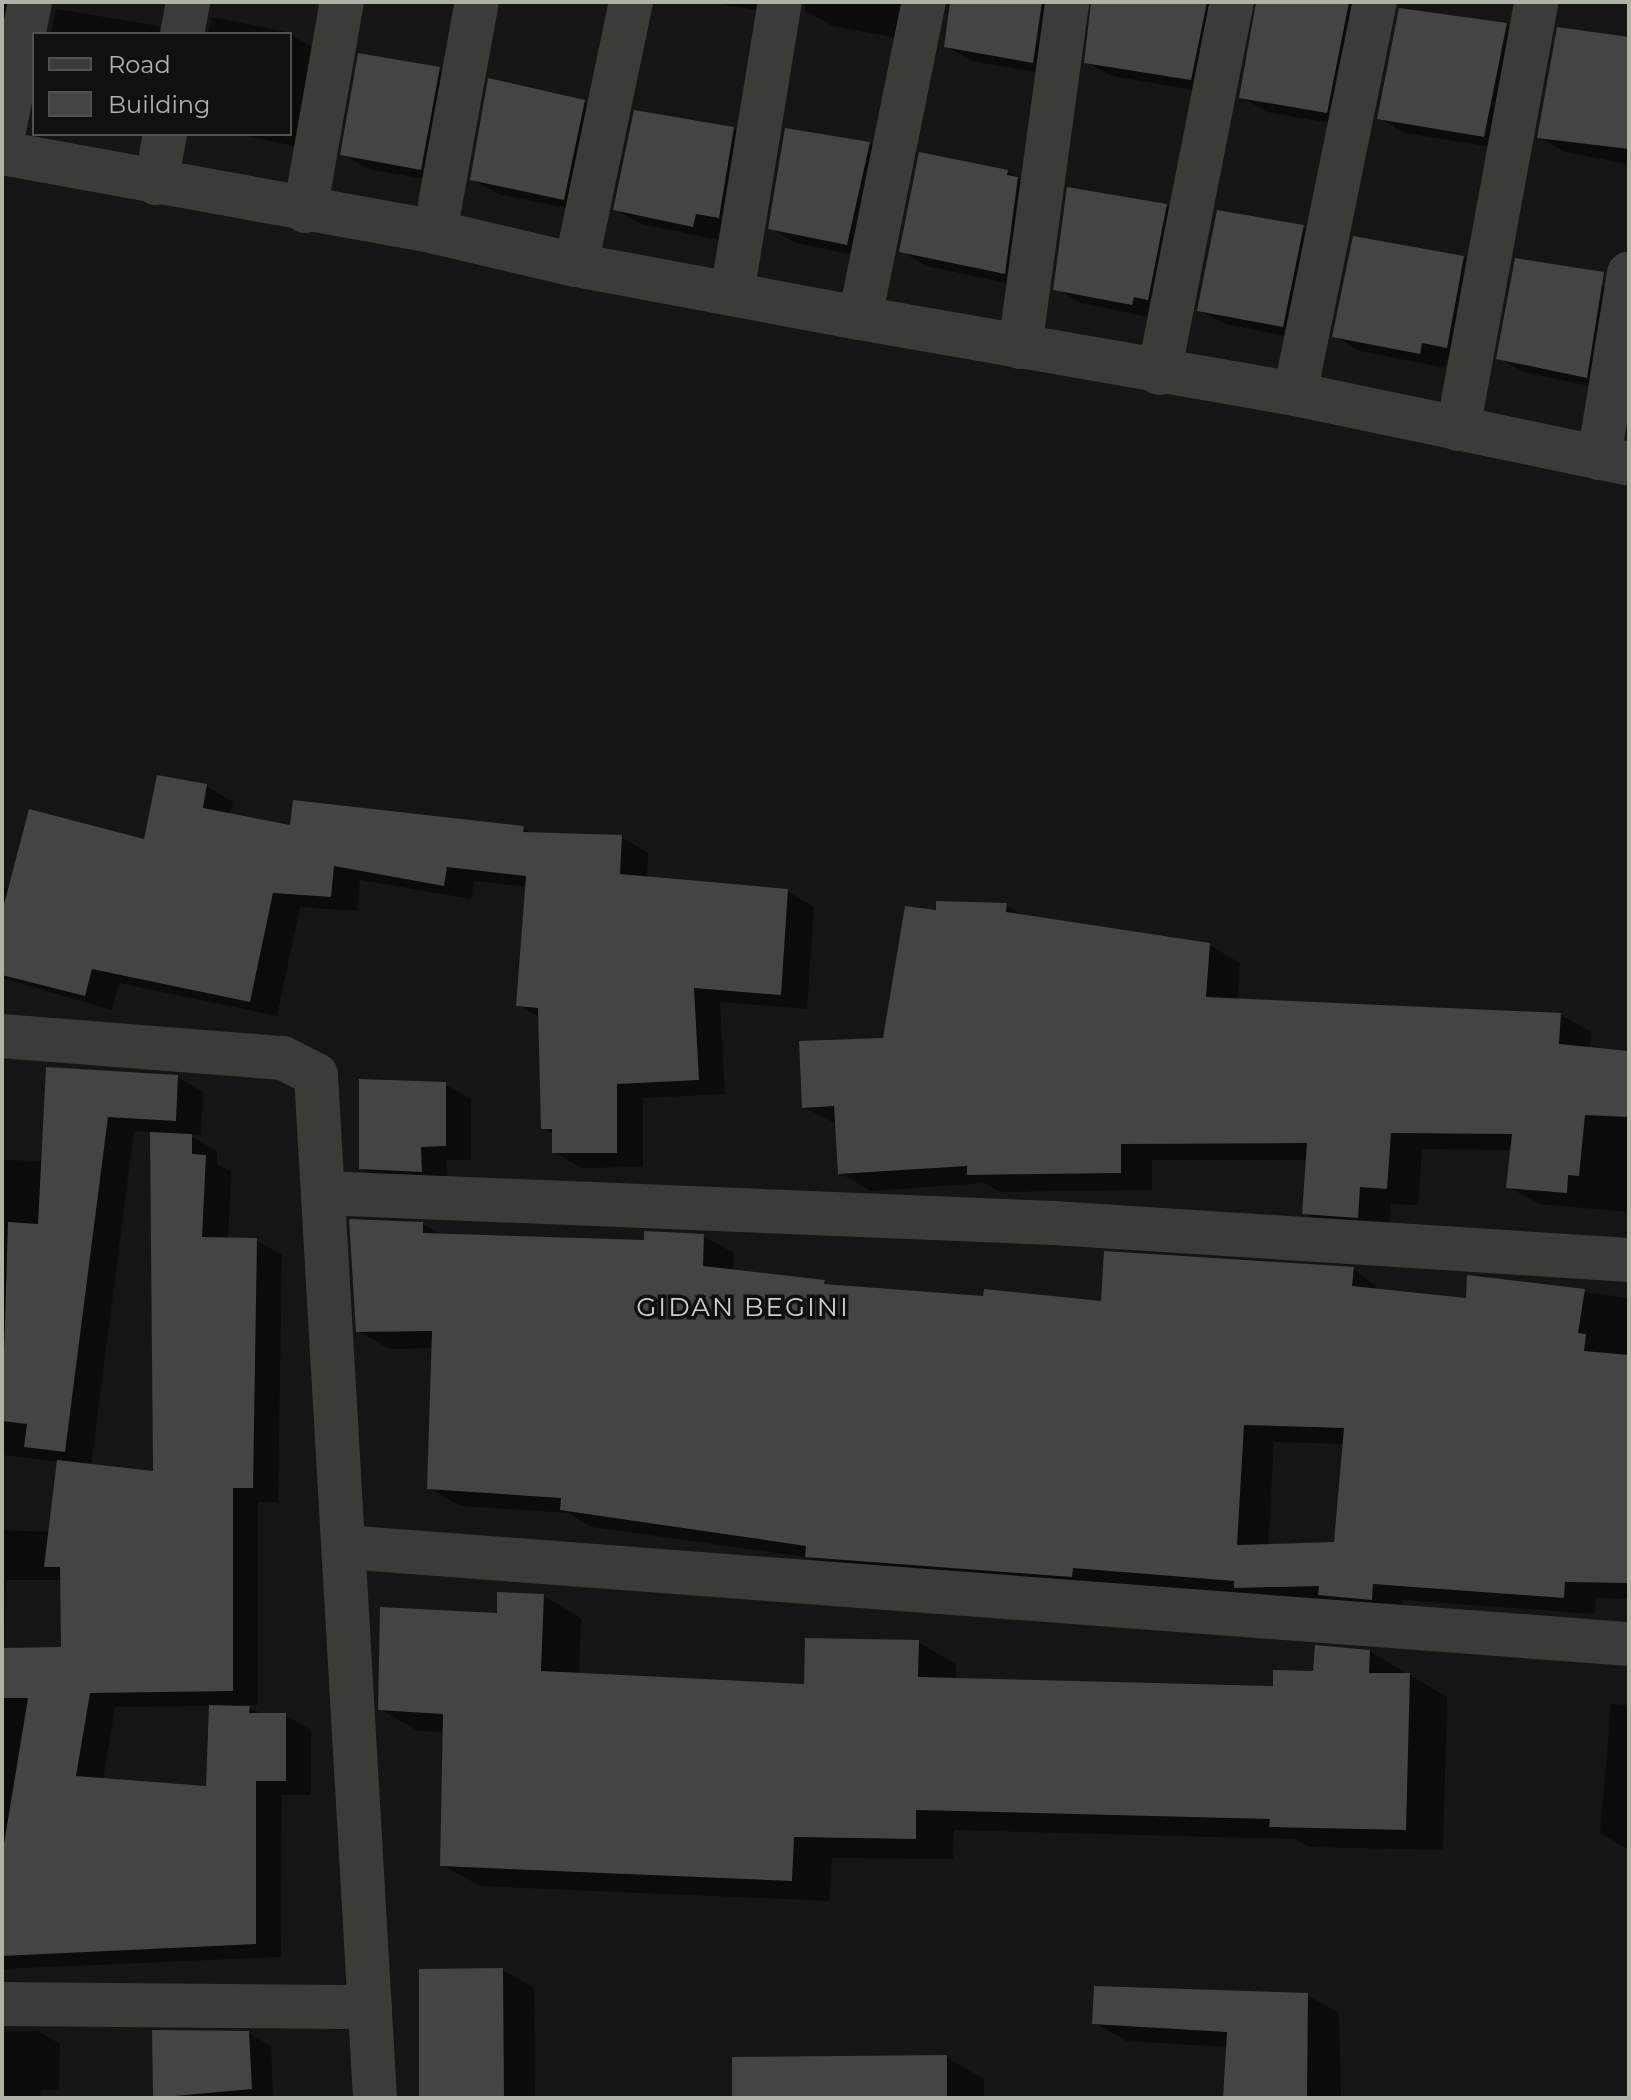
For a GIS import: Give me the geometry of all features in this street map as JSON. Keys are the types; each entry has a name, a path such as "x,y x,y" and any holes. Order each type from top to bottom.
{"street":[{"path":"2,140 30,2"},
{"path":"182,32 188,2"},
{"path":"305,211 342,2"},
{"path":"435,232 477,2"},
{"path":"576,265 631,2"},
{"path":"732,294 780,2"},
{"path":"860,318 924,2"},
{"path":"1020,347 1067,2"},
{"path":"1159,373 1232,2"},
{"path":"1295,394 1375,2"},
{"path":"1458,429 1536,2"},
{"path":"156,183 165,136"},
{"path":"2,153 305,211 435,232 576,265 860,318 1159,373 1295,394 1614,461 1629,273"},
{"path":"2,1036 283,1058 316,1075 375,2098"},
{"path":"323,1193 1054,1223 1629,1260"},
{"path":"344,1547 1629,1644"},
{"path":"2,2004 370,2007"}],"building":[{"path":"950,2 1042,2 1033,63 944,47"},
{"path":"1091,2 1207,2 1191,80 1084,63"},
{"path":"1256,2 1349,2 1327,113 1239,98"},
{"path":"1399,8 1507,23 1484,137 1377,119"},
{"path":"1557,27 1629,37 1629,149 1537,138"},
{"path":"358,53 440,67 421,170 340,155"},
{"path":"488,78 585,100 564,200 470,180"},
{"path":"634,110 734,127 719,218 696,214 693,227 613,210"},
{"path":"785,128 870,142 847,245 768,229"},
{"path":"919,152 1008,170 1007,175 1018,177 1005,274 899,252"},
{"path":"1067,187 1167,204 1148,300 1134,297 1132,305 1053,290"},
{"path":"1217,210 1304,225 1283,327 1197,311"},
{"path":"1353,236 1464,256 1447,348 1422,343 1420,354 1332,337"},
{"path":"1515,258 1604,272 1587,378 1496,359"},
{"path":"157,775 207,784 203,808 290,825 293,800 524,826 523,832 622,835 620,874 788,889 781,995 694,988 699,1080 617,1084 617,1153 552,1153 552,1129 541,1129 538,1008 516,1006 526,876 447,867 444,886 334,866 331,897 273,893 250,1002 92,969 85,996 2,975 2,912 29,809 144,839"},
{"path":"936,901 1007,903 1006,912 1210,943 1206,997 1561,1013 1559,1044 1629,1051 1629,1117 1585,1115 1579,1176 1568,1175 1567,1193 1506,1188 1512,1134 1391,1133 1387,1189 1360,1187 1358,1218 1302,1214 1307,1143 1121,1144 1121,1173 967,1175 967,1166 838,1174 834,1106 802,1108 799,1041 883,1038 905,906 936,910"},
{"path":"46,1067 178,1075 176,1121 108,1117 65,1452 24,1447 27,1424 2,1421 8,1222 38,1224"},
{"path":"359,1079 446,1082 446,1146 421,1147 422,1172 359,1169"},
{"path":"150,1132 192,1134 192,1154 206,1155 202,1237 257,1238 253,1488 233,1488 233,1691 90,1693 76,1776 206,1786 209,1705 250,1706 249,1713 286,1713 286,1781 256,1781 256,1944 2,1956 2,1856 28,1698 2,1698 2,1648 61,1647 60,1567 44,1567 57,1460 153,1471"},
{"path":"349,1219 423,1222 423,1233 644,1240 644,1231 704,1234 703,1266 825,1280 824,1284 983,1296 984,1289 1101,1301 1104,1251 1354,1267 1352,1286 1466,1298 1467,1275 1585,1289 1578,1333 1586,1334 1584,1351 1629,1355 1629,1583 1565,1582 1564,1598 1373,1584 1372,1600 1318,1595 1319,1586 1234,1588 1234,1581 1073,1568 1072,1577 805,1557 806,1546 560,1510 561,1498 427,1489 432,1331 356,1332","holes":["1244,1425 1344,1428 1334,1542 1237,1545"]},
{"path":"497,1592 544,1594 541,1671 804,1684 805,1638 919,1640 918,1677 1273,1686 1273,1670 1313,1671 1315,1645 1370,1650 1369,1673 1410,1673 1406,1830 1269,1827 1270,1819 916,1810 916,1839 794,1837 792,1881 440,1866 443,1714 378,1710 380,1607 497,1613"},
{"path":"503,1968 504,2098 419,2098 419,1969"},
{"path":"1094,1986 1308,1993 1307,2098 1223,2098 1227,2032 1092,2024"},
{"path":"152,2030 249,2031 252,2089 153,2098"},
{"path":"947,2055 947,2098 732,2098 732,2057"}],"district":[{"name":"GIDAN BEGINI","path":"743,1308"}]}
